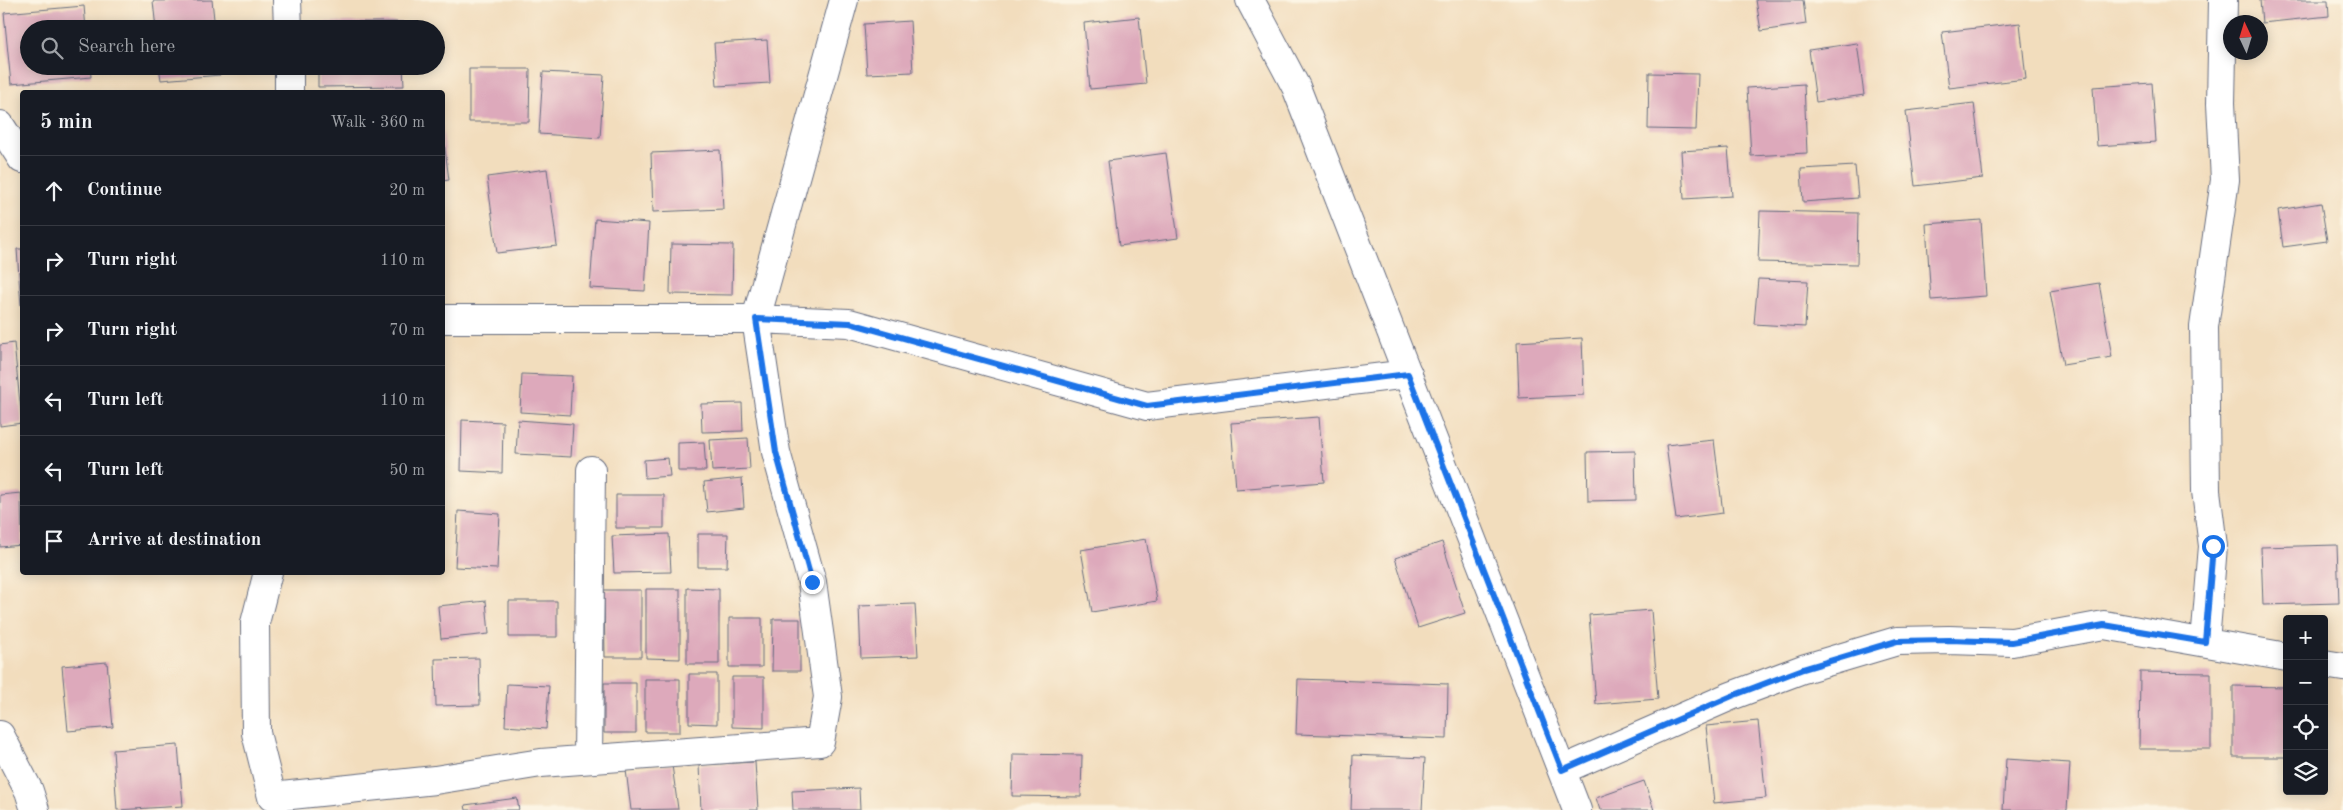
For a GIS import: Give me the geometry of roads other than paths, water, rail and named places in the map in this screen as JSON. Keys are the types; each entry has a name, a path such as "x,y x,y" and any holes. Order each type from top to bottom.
{"street":[{"path":"287,0 288,20"},
{"path":"267,575 255,622 256,733 272,796 436,780 542,763 820,742 828,697 812,582 776,452 756,319 844,0"},
{"path":"1250,0 1296,87 1577,810"},
{"path":"2205,642 2213,546 2206,491 2204,327 2225,180 2221,103 2223,0"},
{"path":"289,75 289,90"},
{"path":"0,125 20,156"},
{"path":"445,318 756,319 850,323 1147,406 1408,374"},
{"path":"588,760 591,470"},
{"path":"1562,770 1732,696 1803,669 1897,641 2012,642 2104,625 2283,656"},
{"path":"2328,665 2343,667"},
{"path":"0,736 29,791 35,810"}]}
